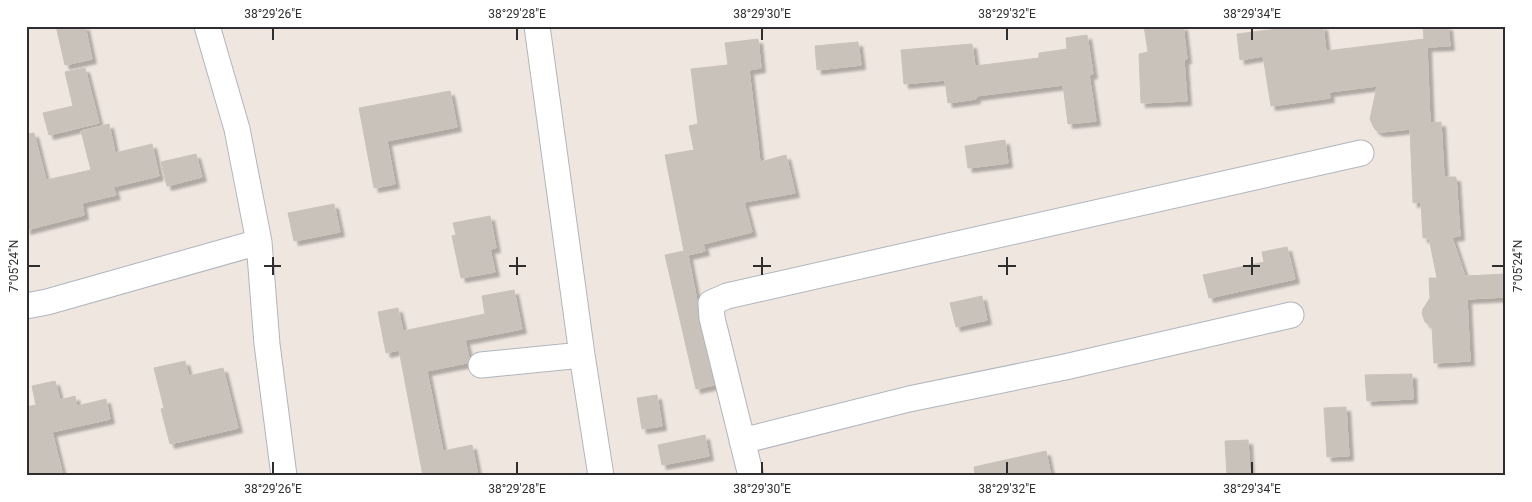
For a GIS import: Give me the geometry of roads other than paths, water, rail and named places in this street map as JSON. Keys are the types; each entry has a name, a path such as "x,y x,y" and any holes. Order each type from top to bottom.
{"street":[{"path":"207,26 237,129 259,242 267,344 284,476"},
{"path":"537,26 582,355 601,476"},
{"path":"750,476 712,318 711,304 727,296 1361,153"},
{"path":"26,306 47,302 259,242"},
{"path":"742,441 909,399 1064,367 1290,315"},
{"path":"481,365 582,355"}]}
